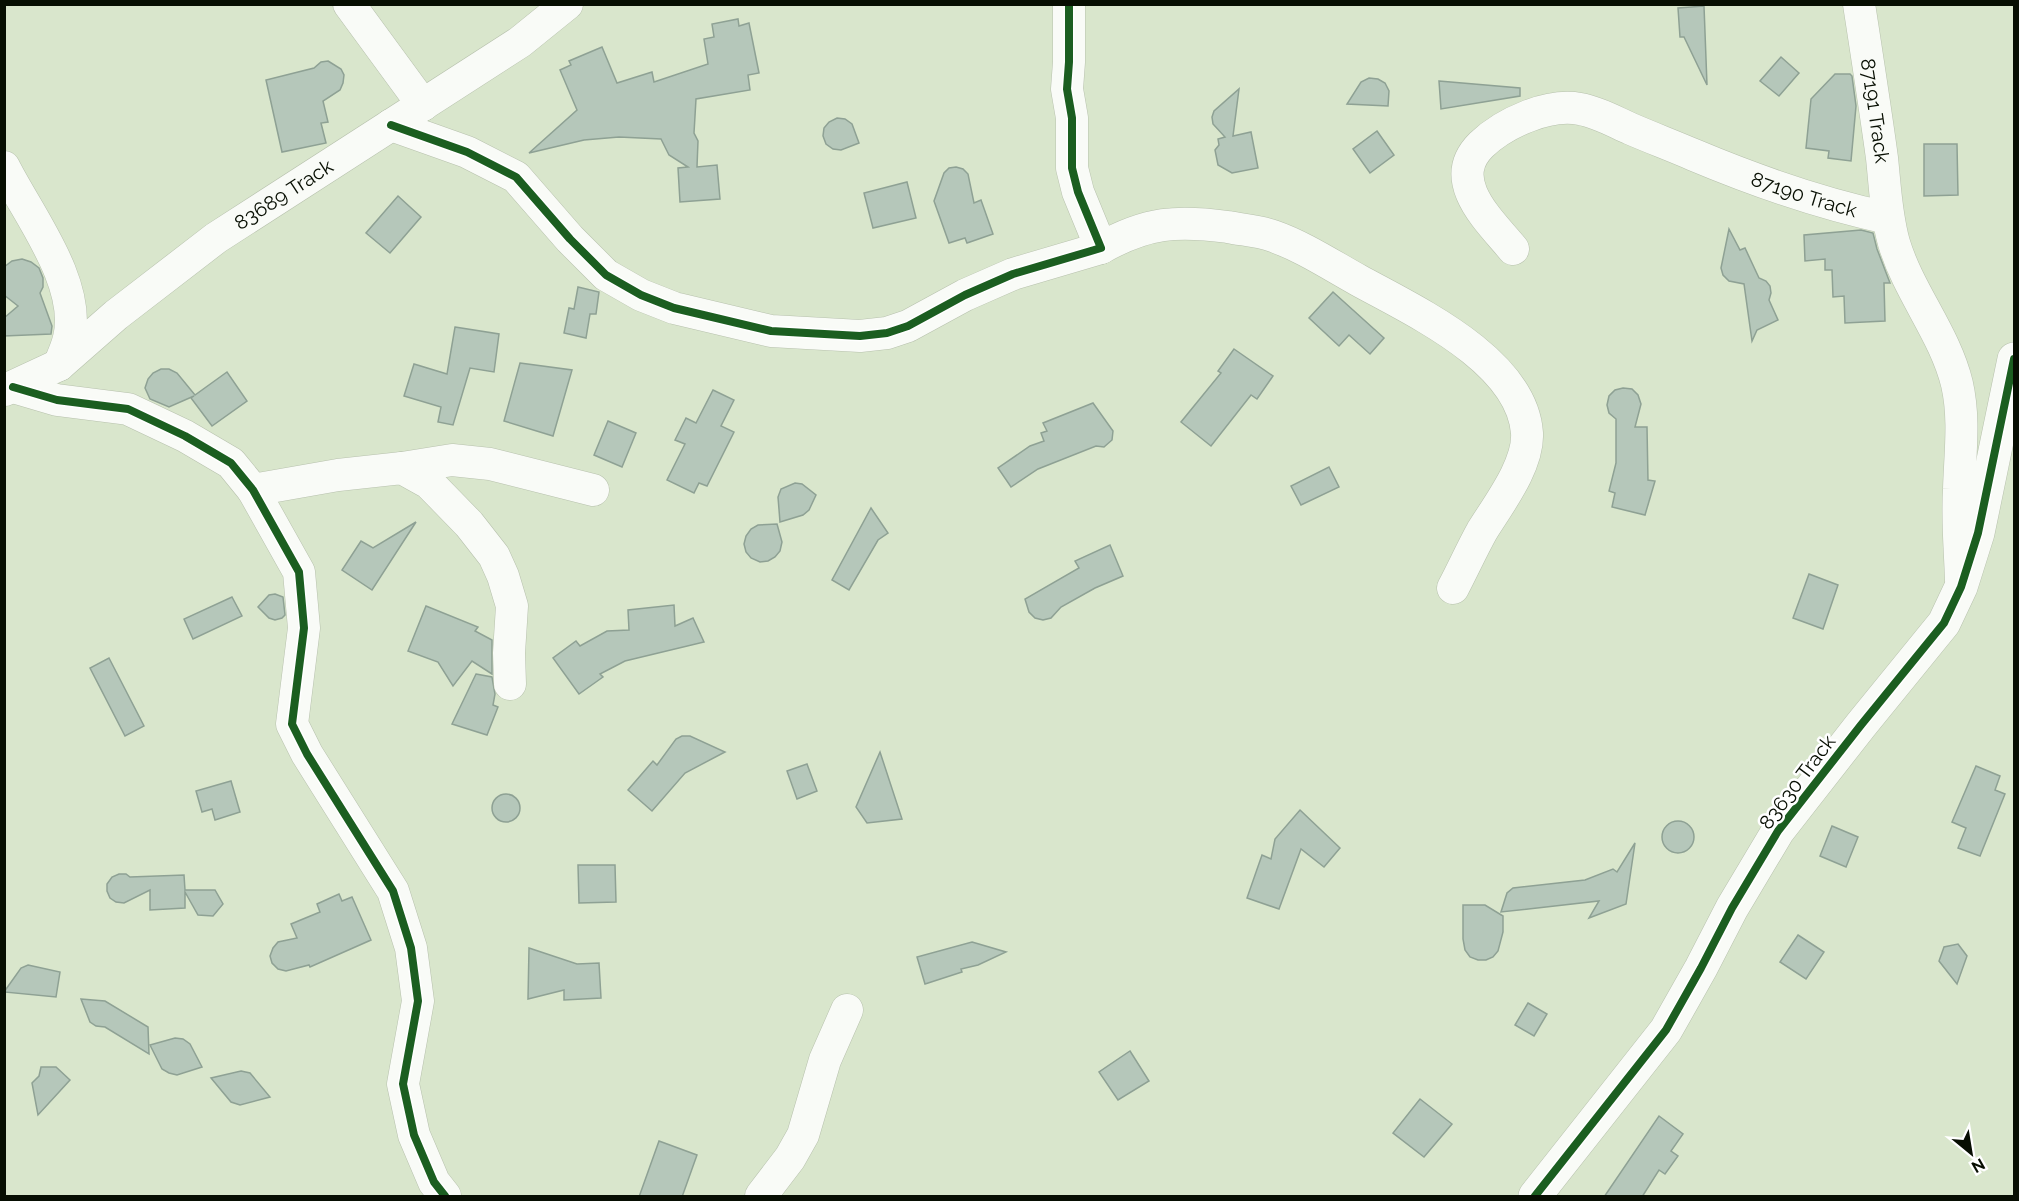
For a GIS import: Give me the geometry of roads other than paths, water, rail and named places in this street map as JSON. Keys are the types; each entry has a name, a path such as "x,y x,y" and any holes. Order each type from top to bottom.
{"street":[{"path":"349,4 423,105"},
{"name":"83689 Track","path":"9,388 59,365 116,315 216,238 519,42 567,4"},
{"path":"1069,4 1067,89 1072,118 1072,168 1078,192 1101,248"},
{"name":"87191 Track","path":"1859,4 1882,159 1888,218"},
{"name":"87190 Track","path":"1513,249 1476,204 1470,192 1468,175 1473,153 1490,137 1511,123 1554,109 1580,109 1608,118 1705,160 1827,204 1888,218"},
{"path":"391,125 467,152 516,177 570,239 606,275 641,295 674,308 771,331 860,336 887,333 908,326 965,295 1013,274 1101,248 1127,233 1172,223 1207,224 1273,236 1434,322 1464,342 1508,384 1519,402 1527,436 1521,461 1508,491 1482,532 1453,588"},
{"path":"4,167 61,274 70,308 70,338 59,365"},
{"path":"1888,218 1903,268 1949,359 1957,384 1962,433 1958,509 1962,587"},
{"name":"83630 Track","path":"1536,1197 1666,1030 1732,908 1778,831 1944,623 1962,587 1978,533 2014,358"},
{"path":"9,388 57,400 128,409 184,436 231,463 252,490 299,572 304,628 292,724 307,754 393,891 411,948 418,1001 403,1084 414,1135 434,1182 445,1197"},
{"path":"252,490 338,475 452,460 490,464 593,490"},
{"path":"402,468 429,483 469,524 494,556 512,606 510,684"},
{"path":"761,1197 790,1158 803,1135 825,1060 847,1010"}]}
